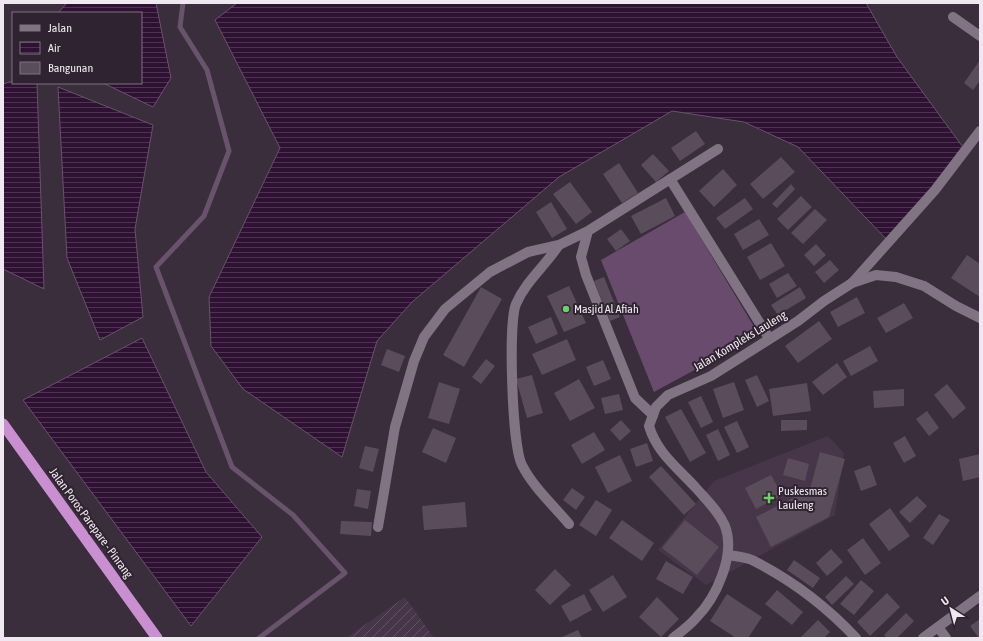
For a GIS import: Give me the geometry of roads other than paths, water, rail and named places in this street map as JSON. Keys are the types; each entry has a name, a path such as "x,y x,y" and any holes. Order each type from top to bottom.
{"highway":[{"name":"Jalan Poros Parepare - Pinrang","path":"3,424 157,638"}],"street":[{"path":"953,17 980,36"},
{"path":"852,283 935,190 980,130"},
{"path":"378,527 396,427 414,361 424,337 445,309 490,272 528,252 559,246 588,231 718,149"},
{"path":"670,179 769,338"},
{"path":"588,231 580,257 635,398 652,415 649,426 655,442 714,509 725,526 728,555 722,576 697,618 673,638"},
{"path":"559,246 523,290 516,306 512,337 513,392 515,428 521,463 530,479 569,524"},
{"name":"Jalan Kompleks Lauleng","path":"652,415 656,407 668,395 711,376 798,321 824,300 852,283 876,275 896,277 924,286 956,306 980,318"},
{"path":"728,555 751,559 801,590 820,604 856,638"},
{"path":"922,638 980,596"},
{"path":"938,626 946,638"}],"water":[{"path":"67,3 156,3 171,78 153,107 105,84 142,84 142,12 59,12"},
{"path":"237,3 866,3 897,57 965,150 889,242 798,147 744,122 672,111 559,177 412,302 377,341 342,457 243,389 211,346 209,297 280,148 215,20"},
{"path":"12,81 12,84 37,84 44,289 3,269 3,84"},
{"path":"58,87 153,125 135,229 143,317 100,340 67,258"},
{"path":"142,338 206,472 262,537 191,626 23,400"}],"waterway":[{"path":"183,3 180,27 207,70 229,151 204,216 156,267 232,467 293,515 345,573 259,638"}],"place":[{"name":"Masjid Al Afiah","path":"566,309"},
{"name":"Puskesmas Lauleng","path":"769,498"}]}
